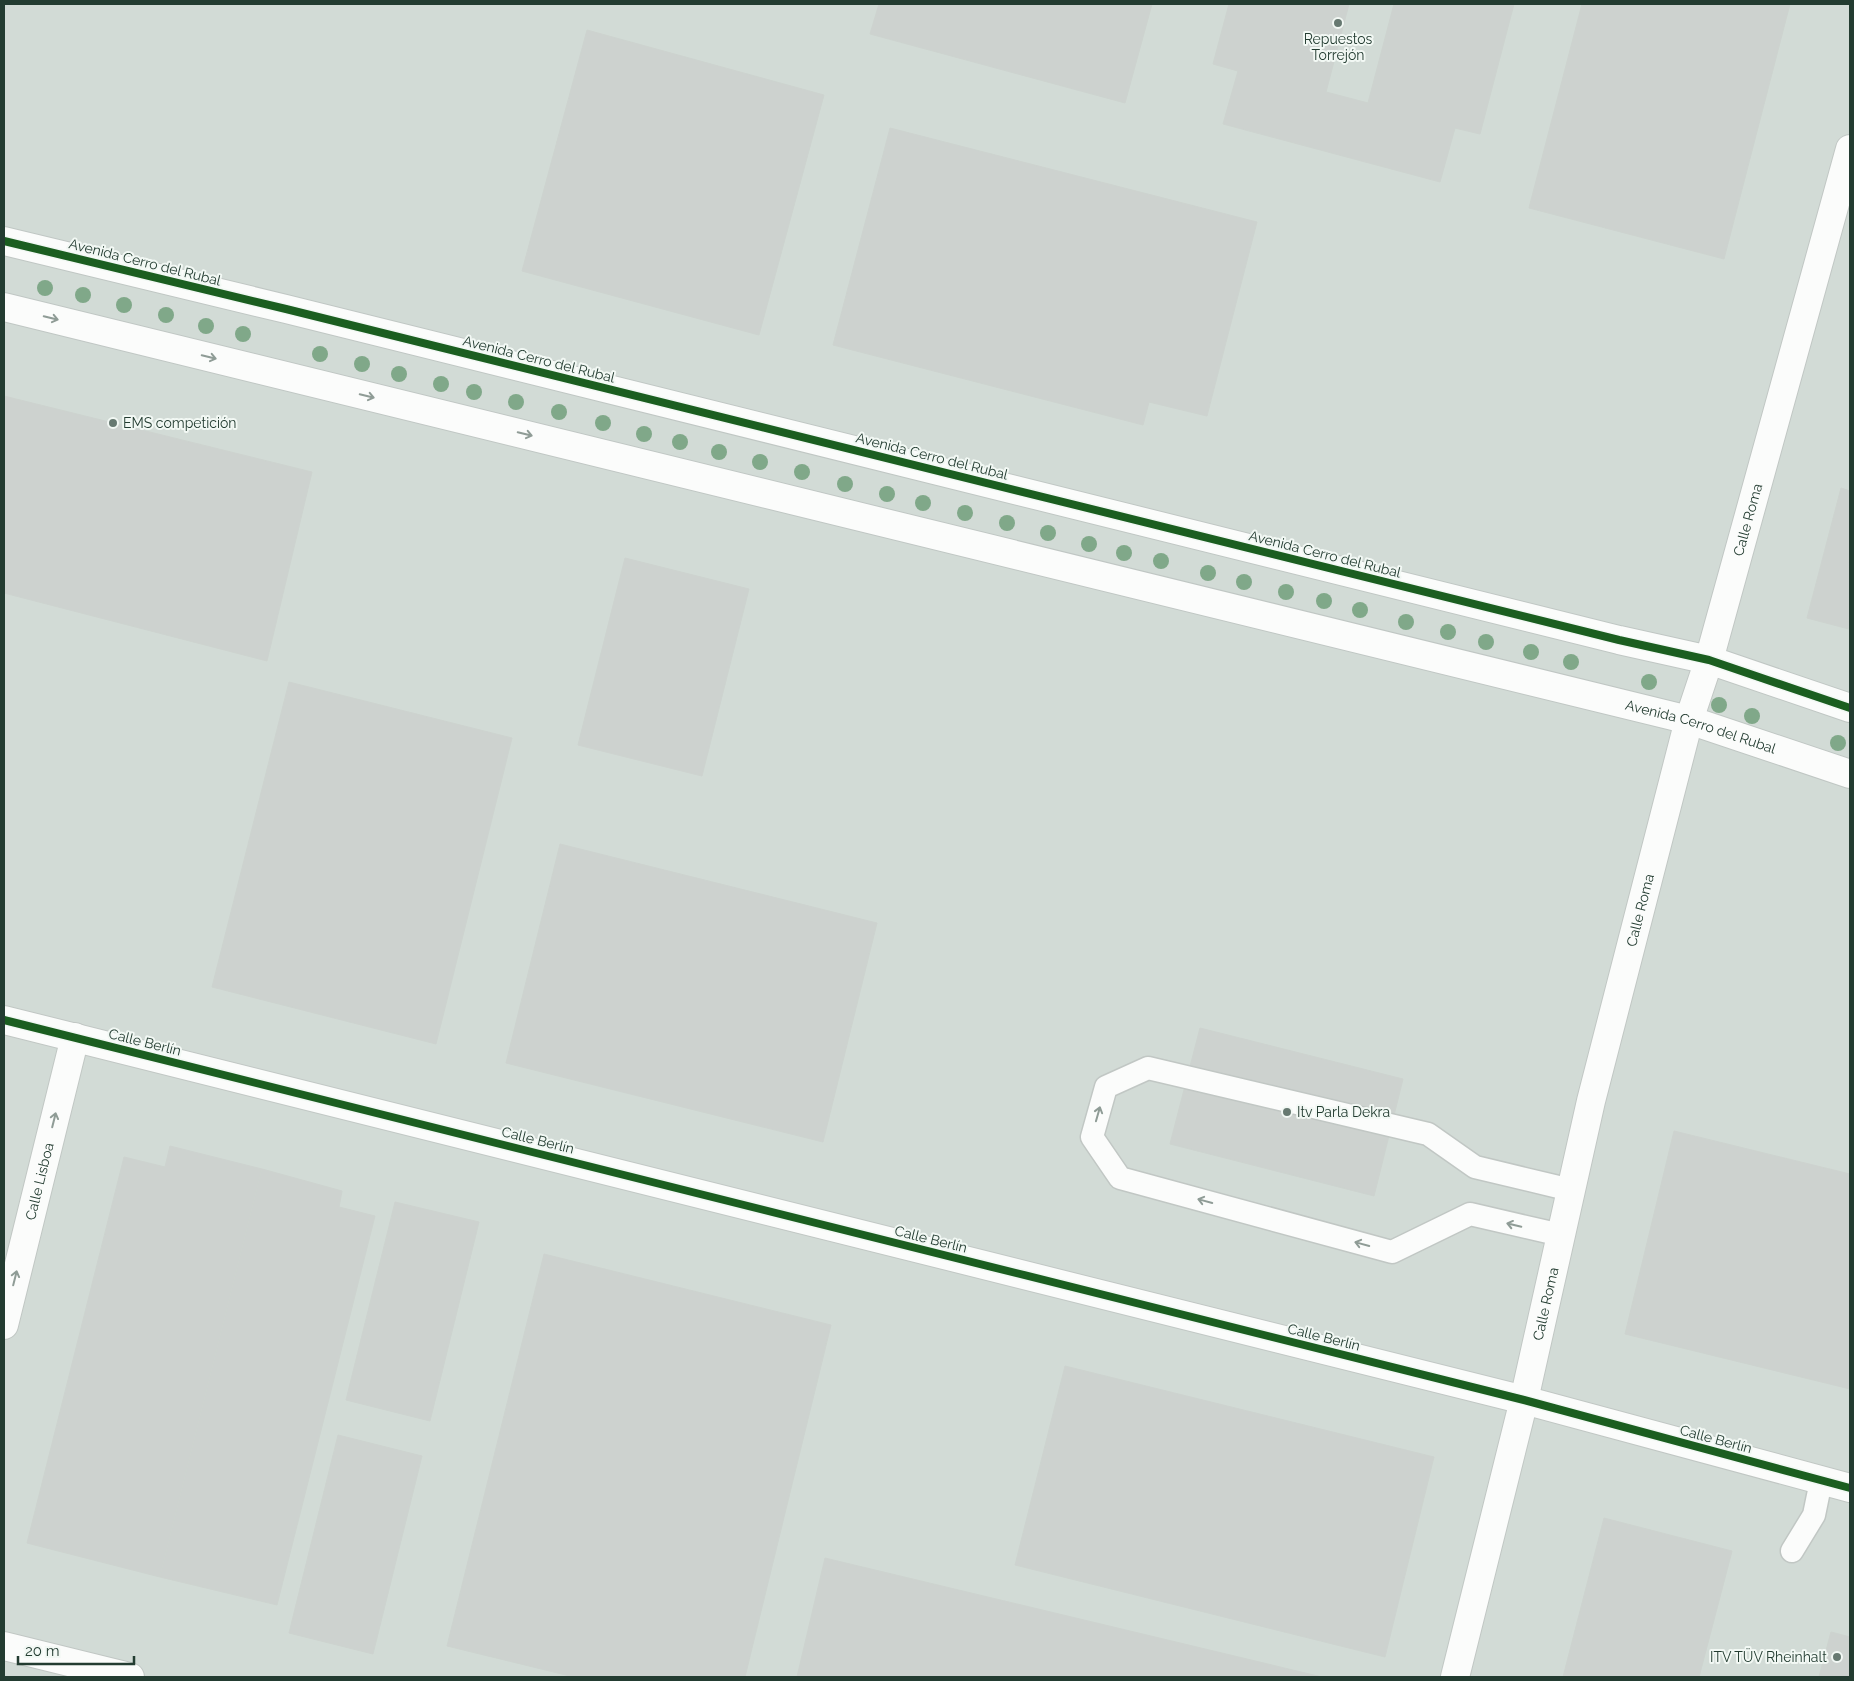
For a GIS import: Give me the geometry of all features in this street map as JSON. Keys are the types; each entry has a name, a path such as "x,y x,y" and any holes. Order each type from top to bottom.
{"street":[{"name":"Calle Roma","path":"1455,1677 1524,1400 1591,1101 1689,720 1708,660 1850,149"},
{"name":"Avenida Cerro del Rubal","path":"4,241 1619,640 1708,660 1850,708"},
{"name":"Avenida Cerro del Rubal","path":"4,307 1689,720 1850,774"},
{"name":"Calle Berlín","path":"4,1020 1524,1400 1850,1488"},
{"name":"Calle Lisboa","path":"4,1325 75,1037"},
{"path":"4,1646 130,1677"}],"lane":[{"path":"1561,1235 1470,1214 1392,1252 1120,1178 1092,1137 1106,1087 1148,1068 1428,1134 1476,1167 1571,1190"},
{"path":"1792,1551 1814,1515 1821,1481"}],"shaded area":[{"path":"4,4 1850,4 1850,1677 4,1677"}],"building":[{"path":"879,4 1152,4 1125,103 870,34"},
{"path":"1229,4 1349,4 1326,92 1368,103 1394,4 1514,4 1480,134 1455,128 1440,182 1223,124 1238,71 1213,64"},
{"path":"1582,4 1790,4 1724,259 1529,208"},
{"path":"587,30 824,95 759,335 522,271"},
{"path":"890,128 1257,222 1207,416 1149,402 1143,425 833,345"},
{"path":"4,396 312,472 267,661 4,593"},
{"path":"1841,488 1850,491 1849,629 1807,618"},
{"path":"625,558 749,589 702,776 578,745"},
{"path":"289,682 512,738 436,1044 212,987"},
{"path":"560,844 877,923 823,1142 506,1063"},
{"name":"Itv Parla Dekra","path":"1200,1028 1403,1079 1374,1196 1170,1144"},
{"path":"1674,1131 1850,1174 1850,1389 1625,1334"},
{"path":"170,1146 262,1169 160,1577 27,1543 124,1157 165,1167"},
{"path":"262,1169 342,1191 339,1207 375,1216 277,1605 160,1577"},
{"path":"395,1202 479,1222 430,1421 346,1400"},
{"path":"544,1254 831,1325 745,1677 574,1677 447,1646"},
{"path":"1065,1366 1434,1457 1385,1657 1015,1565"},
{"path":"338,1435 422,1456 373,1654 289,1633"},
{"path":"1604,1518 1732,1551 1699,1677 1563,1677"},
{"path":"825,1558 1322,1677 797,1677"},
{"name":"ITV TÜV Rheinhalt","path":"1831,1632 1850,1637 1850,1677 1819,1677"}],"cycle path":[{"path":"4,241 286,309 1619,640 1709,660 1850,708"},
{"path":"4,1020 1524,1400 1850,1488"}],"place":[{"name":"Repuestos Torrejón","path":"1338,23"},
{"name":"EMS competición","path":"113,423"},
{"name":"Itv Parla Dekra","path":"1287,1112"},
{"name":"ITV TÜV Rheinhalt","path":"1837,1657"}]}
